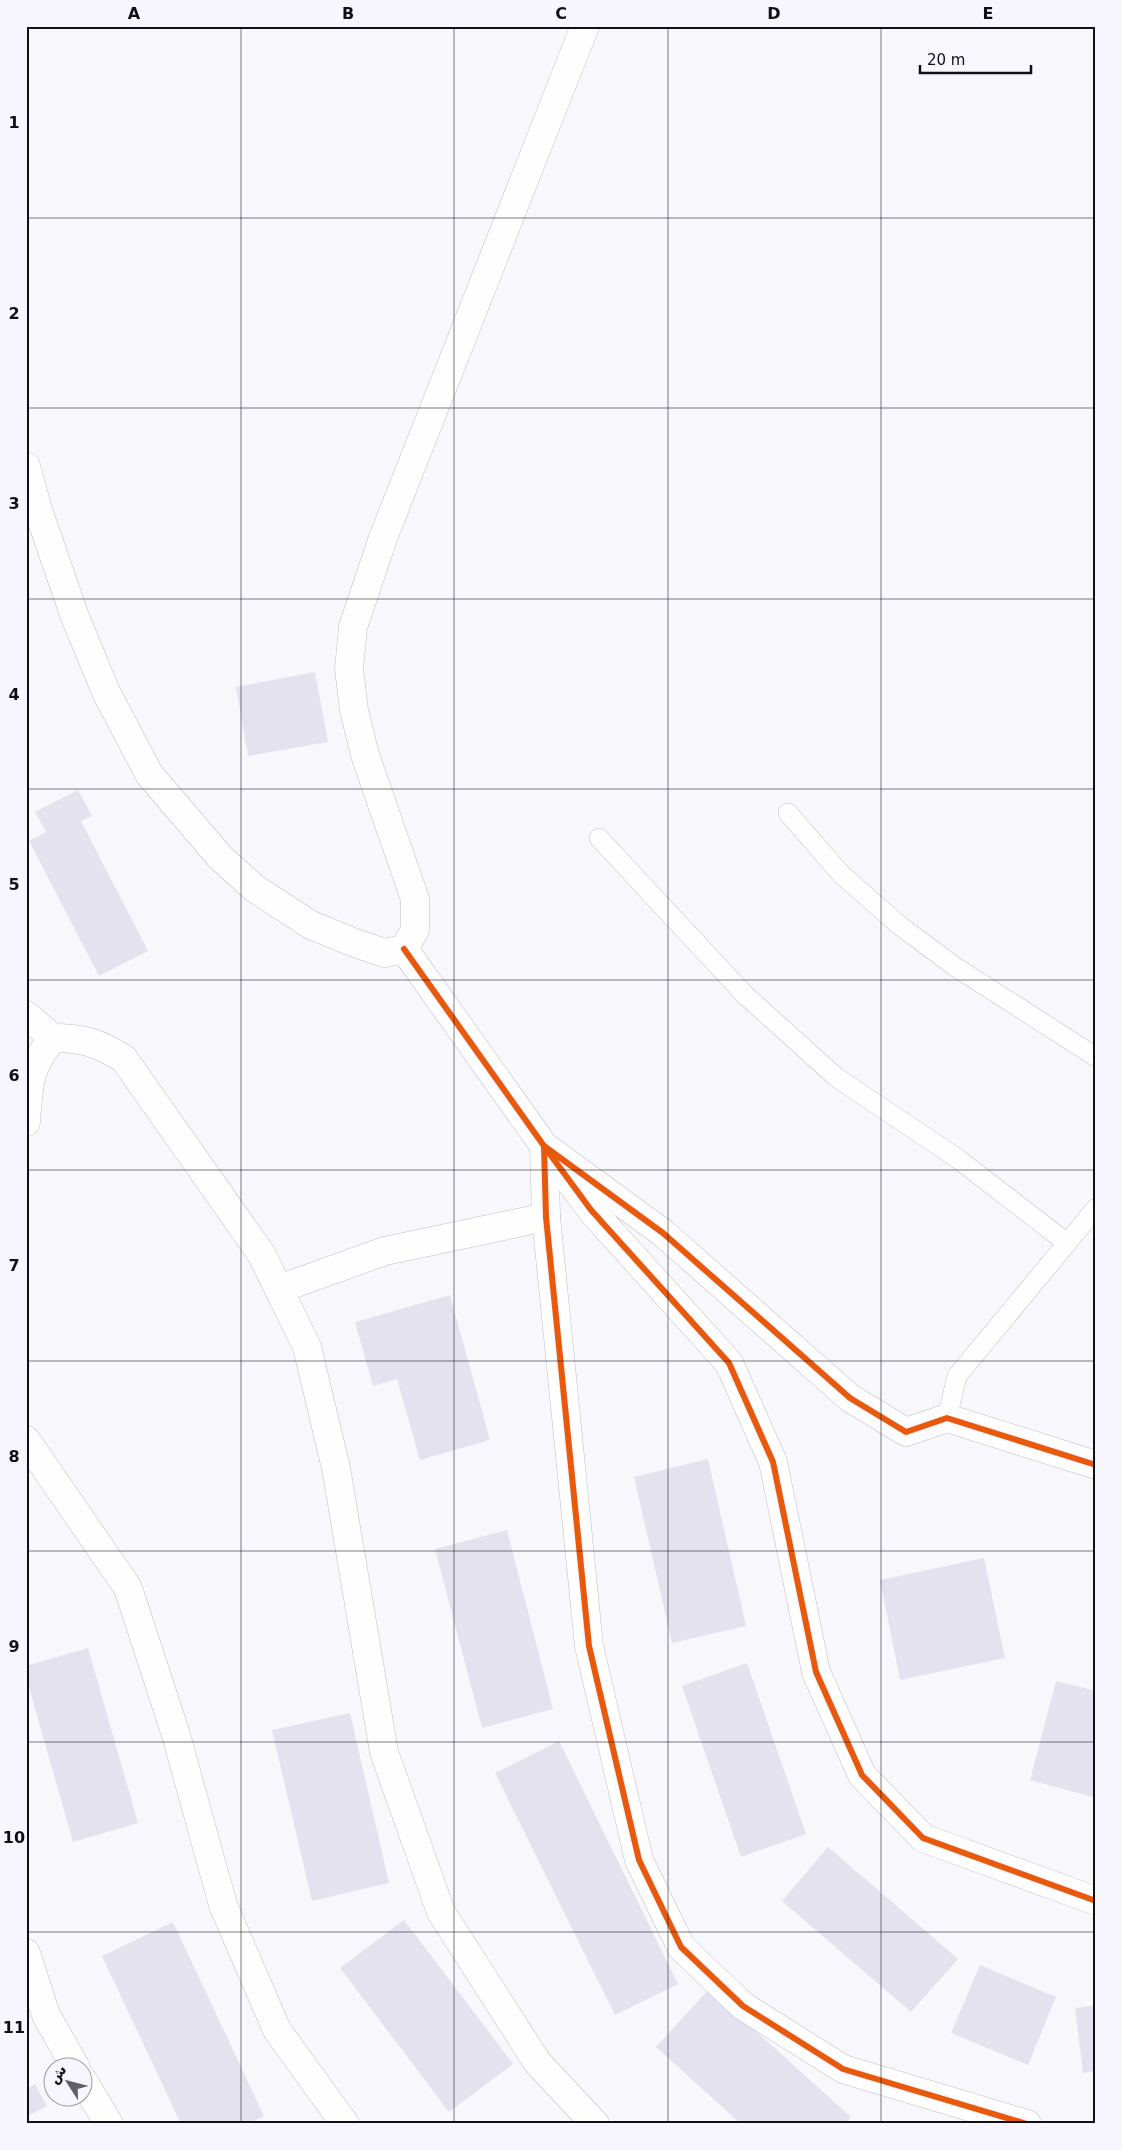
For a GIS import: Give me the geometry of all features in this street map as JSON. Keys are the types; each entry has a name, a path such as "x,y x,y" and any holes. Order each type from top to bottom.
{"street":[{"path":"404,950 415,930 415,899 365,755 354,710 348,669 353,627 383,538 585,26"},
{"path":"26,466 38,510 75,617 106,692 149,774 220,856 254,888 311,925 384,953 404,950"},
{"path":"404,950 591,1210 729,1363 773,1462 816,1672 862,1775 922,1838 1096,1901"},
{"path":"26,1015 53,1038 77,1038 103,1046 124,1059 262,1255 308,1347 336,1468 384,1752 441,1912 537,2062 594,2124"},
{"path":"26,1122 32,1069 41,1053 53,1038"},
{"path":"544,1146 546,1217 589,1646 639,1860 681,1947 742,2006 843,2069 1027,2124"},
{"path":"544,1146 663,1233 850,1398 906,1432 947,1418 1096,1465"},
{"path":"279,1289 385,1251 546,1217"},
{"path":"26,1440 128,1588 176,1735 223,1905 278,2030 345,2124"},
{"path":"26,1953 46,2015 70,2058"},
{"path":"92,2096 109,2124"}],"lane":[{"path":"788,813 841,874 899,924 954,966 1096,1057"},
{"path":"599,838 745,995 836,1078 958,1159 1067,1244"},
{"path":"947,1418 958,1376 1096,1208"}],"building":[{"path":"315,672 328,742 248,756 236,687"},
{"path":"78,790 92,816 81,821 148,951 99,976 29,841 46,832 35,812"},
{"path":"450,1295 490,1440 420,1460 397,1379 373,1386 355,1322"},
{"path":"708,1459 746,1626 672,1643 634,1477"},
{"path":"507,1530 553,1709 482,1728 435,1549"},
{"path":"984,1558 1005,1658 900,1680 880,1580"},
{"path":"88,1648 138,1823 73,1842 26,1677 26,1666"},
{"path":"747,1663 806,1834 741,1857 682,1686"},
{"path":"1056,1681 1096,1691 1096,1798 1030,1780"},
{"path":"350,1713 389,1883 312,1901 272,1730"},
{"path":"559,1741 678,1984 615,2015 495,1773"},
{"path":"828,1847 958,1959 911,2012 782,1901"},
{"path":"404,1920 513,2064 449,2112 340,1968"},
{"path":"173,1922 264,2116 248,2124 181,2124 102,1956"},
{"path":"980,1965 1056,1997 1028,2065 951,2033"},
{"path":"709,1989 851,2117 845,2124 741,2124 656,2047"},
{"path":"1096,2005 1096,2071 1083,2073 1075,2008"},
{"path":"35,2084 42,2097 43,2108 26,2117 26,2089"}],"cycle path":[{"path":"404,949 544,1146 546,1217 589,1646 639,1860 681,1947 743,2006 843,2069 1027,2124"},
{"path":"1096,1465 947,1418 906,1432 850,1398 663,1233 544,1146 591,1210 729,1363 773,1462 816,1672 862,1775 923,1838 1096,1901"}]}
